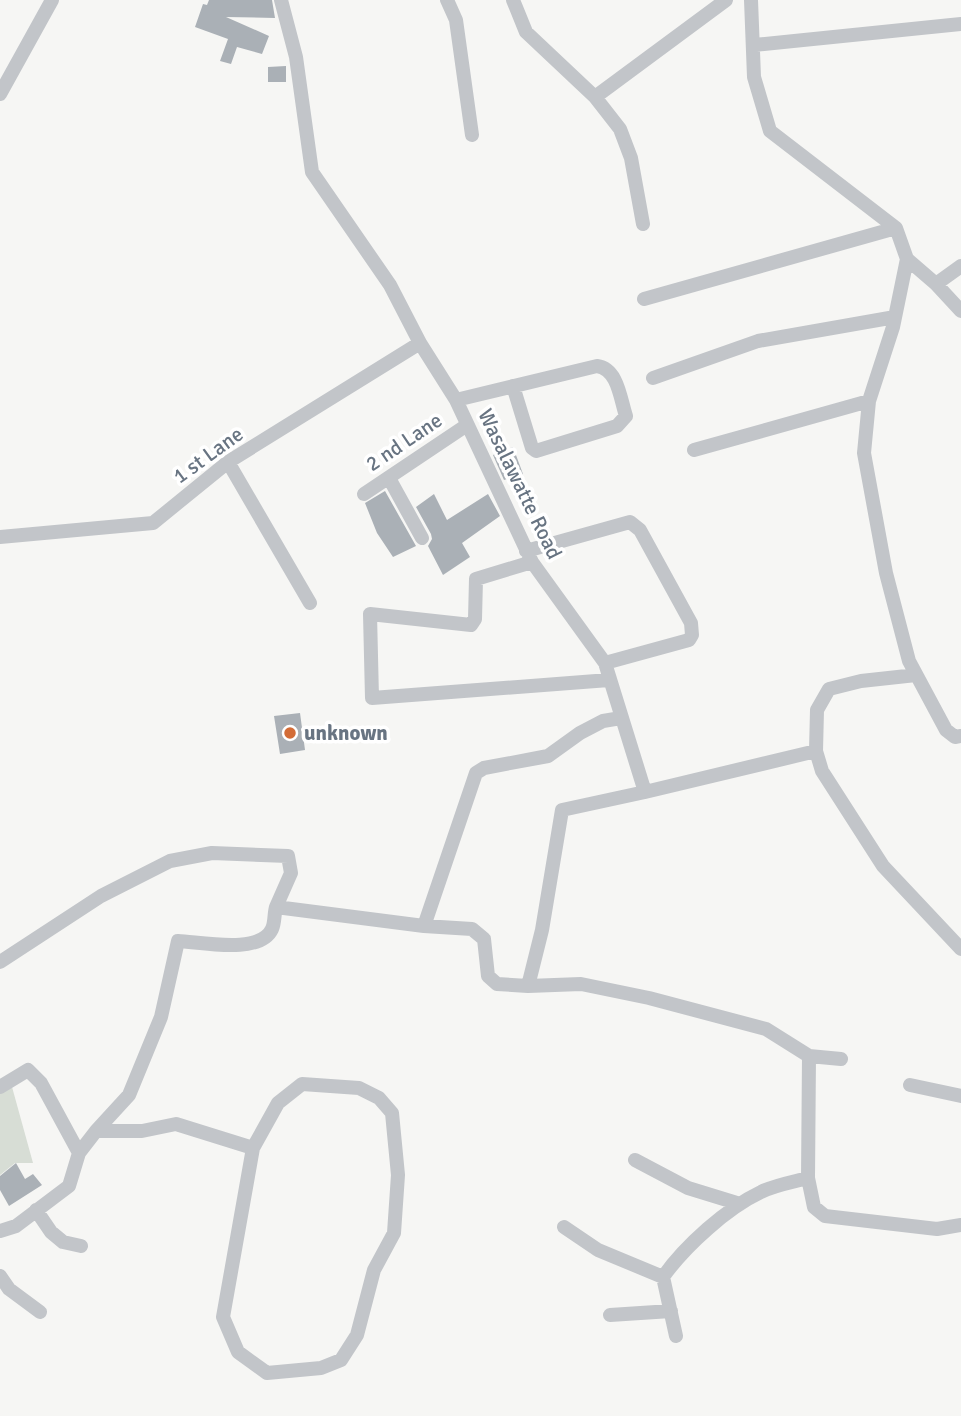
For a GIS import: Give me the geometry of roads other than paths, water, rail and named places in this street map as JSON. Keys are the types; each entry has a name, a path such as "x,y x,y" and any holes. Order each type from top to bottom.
{"street":[{"path":"0,94 52,0"},
{"name":"Wasalawatte Road","path":"281,0 296,57 312,172 390,285 420,342 456,400 529,557 605,663 645,792"},
{"path":"447,0 456,20 472,135"},
{"path":"513,0 526,32 595,97 621,129 631,158 643,224"},
{"path":"595,97 726,0"},
{"path":"751,0 754,77 770,131 896,228 907,259 936,284 961,311"},
{"path":"754,45 961,24"},
{"path":"644,299 896,228"},
{"path":"907,259 895,317 869,401 864,453 886,573 909,661 946,730 954,737 961,736"},
{"path":"936,284 961,266"},
{"path":"653,378 758,341 895,317"},
{"name":"1 st Lane","path":"0,537 153,523 228,462 420,342"},
{"path":"456,400 513,386 597,366 606,367 612,374 625,416 623,422 617,426 536,451 532,448 513,386"},
{"path":"694,450 869,401"},
{"name":"2 nd Lane","path":"364,494 467,425"},
{"path":"228,462 310,603"},
{"path":"388,478 422,538"},
{"path":"605,663 689,640 692,635 691,623 640,530 630,522 475,579 475,619 471,625 370,614 372,698 609,680"},
{"path":"916,675 861,681 829,690 817,710 816,751 822,771 883,866 958,940"},
{"path":"424,926 476,773 484,768 548,756 580,733 603,721 621,718"},
{"path":"528,986 542,930 562,810 816,751"},
{"path":"0,962 101,896 170,861 212,853 288,856 291,873 276,907 272,930 262,941 244,946 178,941 161,1017 129,1095 79,1153 69,1186 16,1226 0,1231"},
{"path":"276,907 424,926 472,929 484,939 488,976 497,984 581,984 649,998 766,1029 809,1056 841,1059"},
{"path":"809,1056 808,1178 814,1207 825,1216 937,1229 961,1225"},
{"path":"0,1087 28,1070 41,1083 79,1153"},
{"path":"302,1084 359,1088 379,1098 392,1113 398,1175 394,1233 374,1270 357,1335 341,1360 321,1368 267,1373 238,1352 223,1317 253,1149 278,1104 302,1084"},
{"path":"910,1085 961,1096"},
{"path":"96,1131 142,1131 176,1124 253,1149"},
{"path":"635,1160 688,1188 740,1204"},
{"path":"676,1336 663,1277 680,1254 740,1204 763,1191 808,1178"},
{"path":"36,1210 51,1232 63,1242 81,1246"},
{"path":"564,1227 598,1250 663,1277"},
{"path":"0,1276 9,1289 40,1312"},
{"path":"610,1315 671,1311"}],"place":[{"name":"unknown","path":"290,733"}]}
